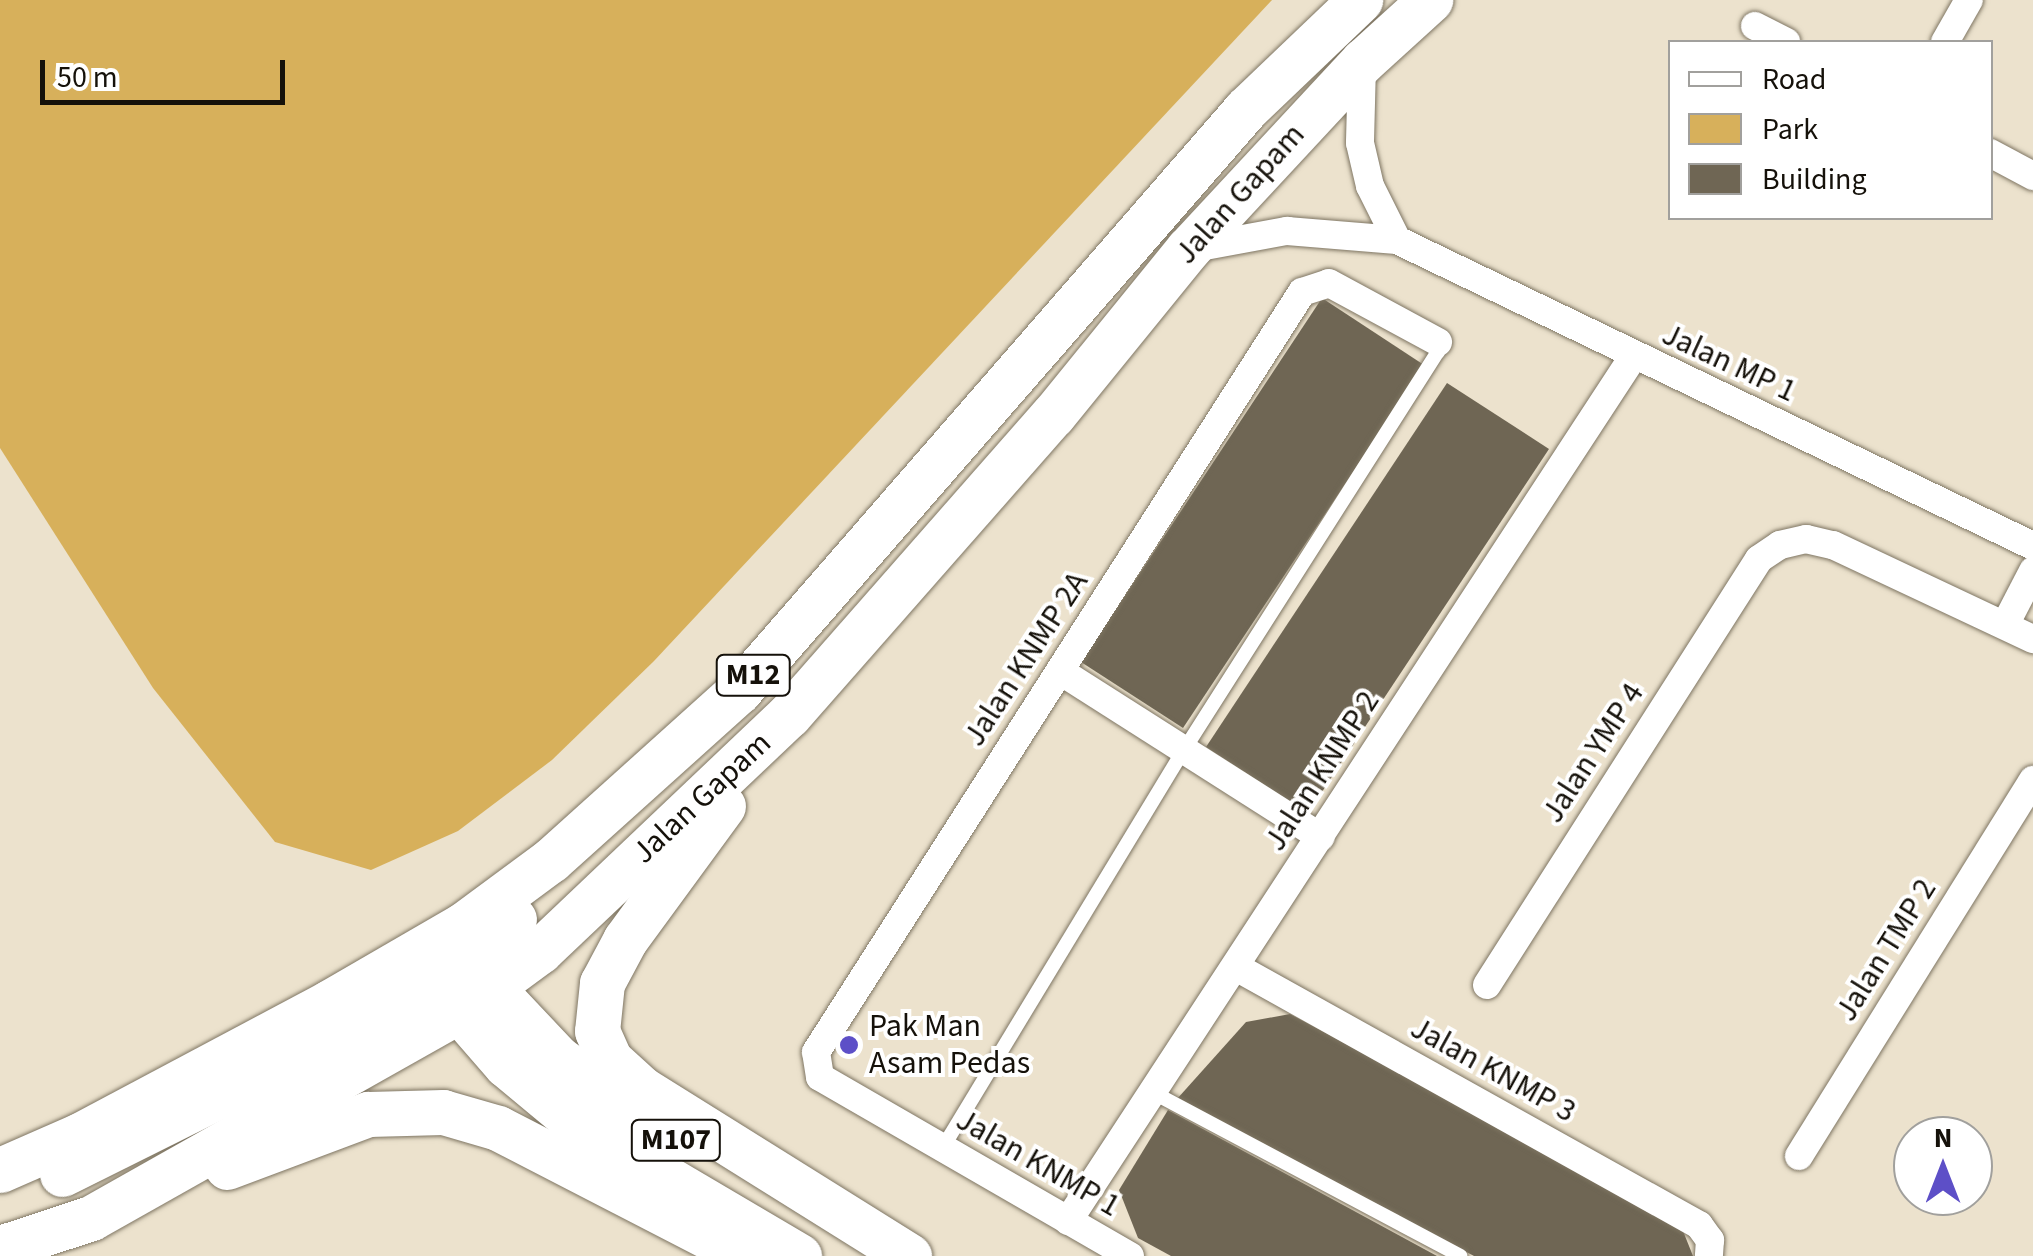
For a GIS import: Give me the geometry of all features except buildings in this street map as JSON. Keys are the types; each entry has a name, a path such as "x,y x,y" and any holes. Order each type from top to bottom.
{"main road":[{"name":"Jalan Gapam","path":"0,1170 80,1136 462,924 551,860 739,691 1246,109 1360,0"},
{"name":"Jalan Gapam","path":"0,1248 91,1218 463,986 789,715 1053,416 1188,250 1362,61 1430,0"},
{"path":"789,715 625,940 602,983 596,1031 610,1060 642,1088 909,1256"},
{"path":"0,1200 118,1151 463,986 611,832 682,743"},
{"name":"M107","path":"463,986 520,1078 582,1128 799,1256"},
{"name":"M107","path":"463,986 624,1107 884,1256"},
{"path":"91,1218 368,1114 406,1110 472,1118 498,1128 746,1256"}],"street":[{"path":"1946,40 1969,0"},
{"path":"1755,26 1782,40"},
{"path":"1362,61 1360,142 1370,186 1397,240"},
{"path":"1993,155 2033,176"},
{"path":"1188,250 1287,230 1397,240"},
{"name":"Jalan MP 1","path":"1397,240 1633,357 2033,546"},
{"name":"Jalan KNMP 2A","path":"814,1065 816,1052 1302,292 1330,283 1438,342"},
{"name":"Jalan KNMP 2","path":"1068,1221 1633,357"},
{"name":"Jalan YMP 4","path":"1487,985 1758,560 1806,539 1833,545 2006,622"},
{"path":"2033,571 2006,622 2033,639"},
{"path":"1060,671 1321,837"},
{"name":"Jalan TMP 2","path":"1799,1156 2033,780"},
{"name":"Jalan KNMP 3","path":"1236,967 1700,1226 1710,1248"},
{"name":"Jalan KNMP 1","path":"814,1065 820,1077 1130,1256"}],"lane":[{"path":"942,1149 1184,750 1438,352 1438,342"},
{"path":"1154,1093 1460,1256"}],"green space":[{"path":"0,0 1272,0 654,661 552,760 458,831 371,870 275,842 153,688 0,448"}],"place":[{"name":"Pak Man Asam Pedas","path":"849,1045"}]}
